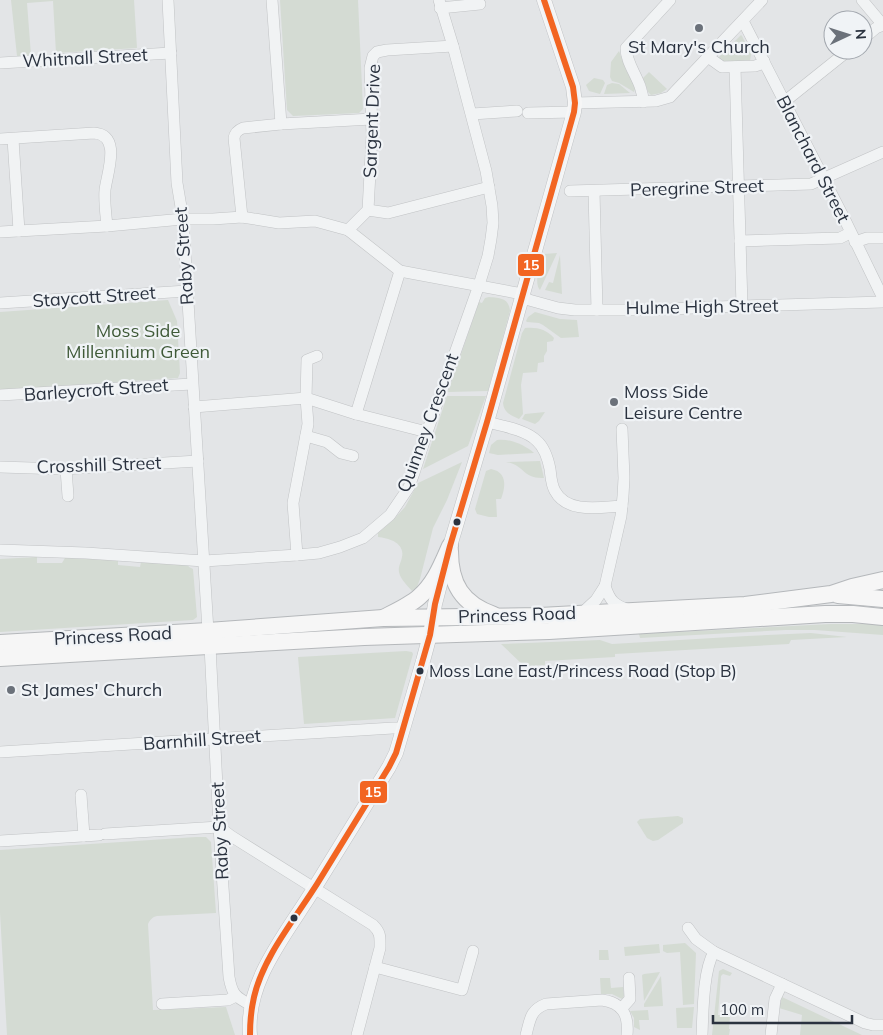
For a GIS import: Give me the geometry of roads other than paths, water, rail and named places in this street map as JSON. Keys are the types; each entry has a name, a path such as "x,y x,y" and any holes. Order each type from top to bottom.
{"highway":[{"path":"450,546 451,572 460,592 476,607 499,617"},
{"path":"384,618 419,597 430,585 439,571 450,546"},
{"name":"Princess Road","path":"0,658 209,639 384,618 540,616 745,605 831,594 883,580"},
{"path":"831,594 883,599"},
{"name":"Princess Road","path":"0,643 364,637 549,631 825,614 883,617"}],"main road":[{"path":"250,1035 249,1017 251,1005 261,975 389,767 404,730 430,635 450,546 488,422 575,107 570,78 544,0"}],"street":[{"name":"Raby Street","path":"168,0 177,183 183,219 229,977 236,996"},
{"path":"272,0 281,124"},
{"path":"643,102 642,91 627,56 626,48 670,0"},
{"path":"472,114 523,112 656,101 670,97 762,0"},
{"path":"862,0 883,25"},
{"path":"439,4 480,4"},
{"name":"Quinney Crescent","path":"0,550 86,553 204,561 297,555 319,553 340,548 363,538 390,515 409,487 479,285 491,239 492,214 489,187 454,46 439,4"},
{"name":"Blanchard Street","path":"743,21 883,298"},
{"name":"Sargent Drive","path":"368,210 372,119 370,68 373,56 377,52 386,50 454,46"},
{"name":"Whitnall Street","path":"0,63 171,53"},
{"path":"708,57 721,67 756,66 764,61"},
{"path":"784,102 836,60"},
{"path":"735,67 742,306"},
{"path":"242,217 235,133 244,128 281,124 372,119"},
{"path":"0,139 94,133 103,135 109,142 111,151 105,192 106,226"},
{"path":"14,139 19,231"},
{"name":"Peregrine Street","path":"570,191 811,184 883,152"},
{"path":"348,230 368,210 388,213 489,187"},
{"path":"594,190 597,310"},
{"path":"0,232 106,226 183,219 242,217 279,223 315,221 348,230 400,271 356,414"},
{"path":"740,241 853,237 883,238"},
{"name":"Hulme High Street","path":"400,271 517,292 529,300 564,309 645,310 883,302"},
{"name":"Staycott Street","path":"0,303 187,291"},
{"path":"297,555 293,504 308,424 306,398 307,360 317,356"},
{"name":"Barleycroft Street","path":"0,396 192,384"},
{"path":"194,407 306,398 356,414 427,432"},
{"path":"488,422 519,431 538,442 548,459 554,489 566,503 586,508 622,506"},
{"path":"582,613 596,600 605,586 622,506 624,478 622,429"},
{"path":"306,436 327,442 341,452 353,456"},
{"path":"339,464 341,452"},
{"name":"Crosshill Street","path":"0,467 66,469 198,461"},
{"path":"66,469 68,496"},
{"path":"605,586 610,598 618,606 631,611"},
{"name":"Barnhill Street","path":"0,752 397,728 404,730"},
{"path":"81,796 84,836"},
{"path":"0,841 219,827 373,925 378,931 380,948 357,1035"},
{"path":"688,928 696,939 714,952 865,1023 883,1025"},
{"path":"375,967 462,990 473,952"},
{"path":"702,1035 707,970 710,958 714,952"},
{"path":"622,1008 630,998 629,978"},
{"path":"770,1035 775,999 782,984"},
{"path":"162,1004 228,1000 236,996 251,1005"},
{"path":"526,1035 531,1016 539,1007 546,1004 602,1000 611,1001 622,1008 628,1025 627,1035"}],"place":[{"name":"St Mary's Church","path":"699,28"},
{"name":"Moss Side Leisure Centre","path":"614,402"},
{"name":"Moss Lane East/Princess Road (Stop B)","path":"420,671"},
{"name":"St James' Church","path":"11,690"}],"park label":[{"name":"Moss Side Millennium Green","path":"138,341"}]}
